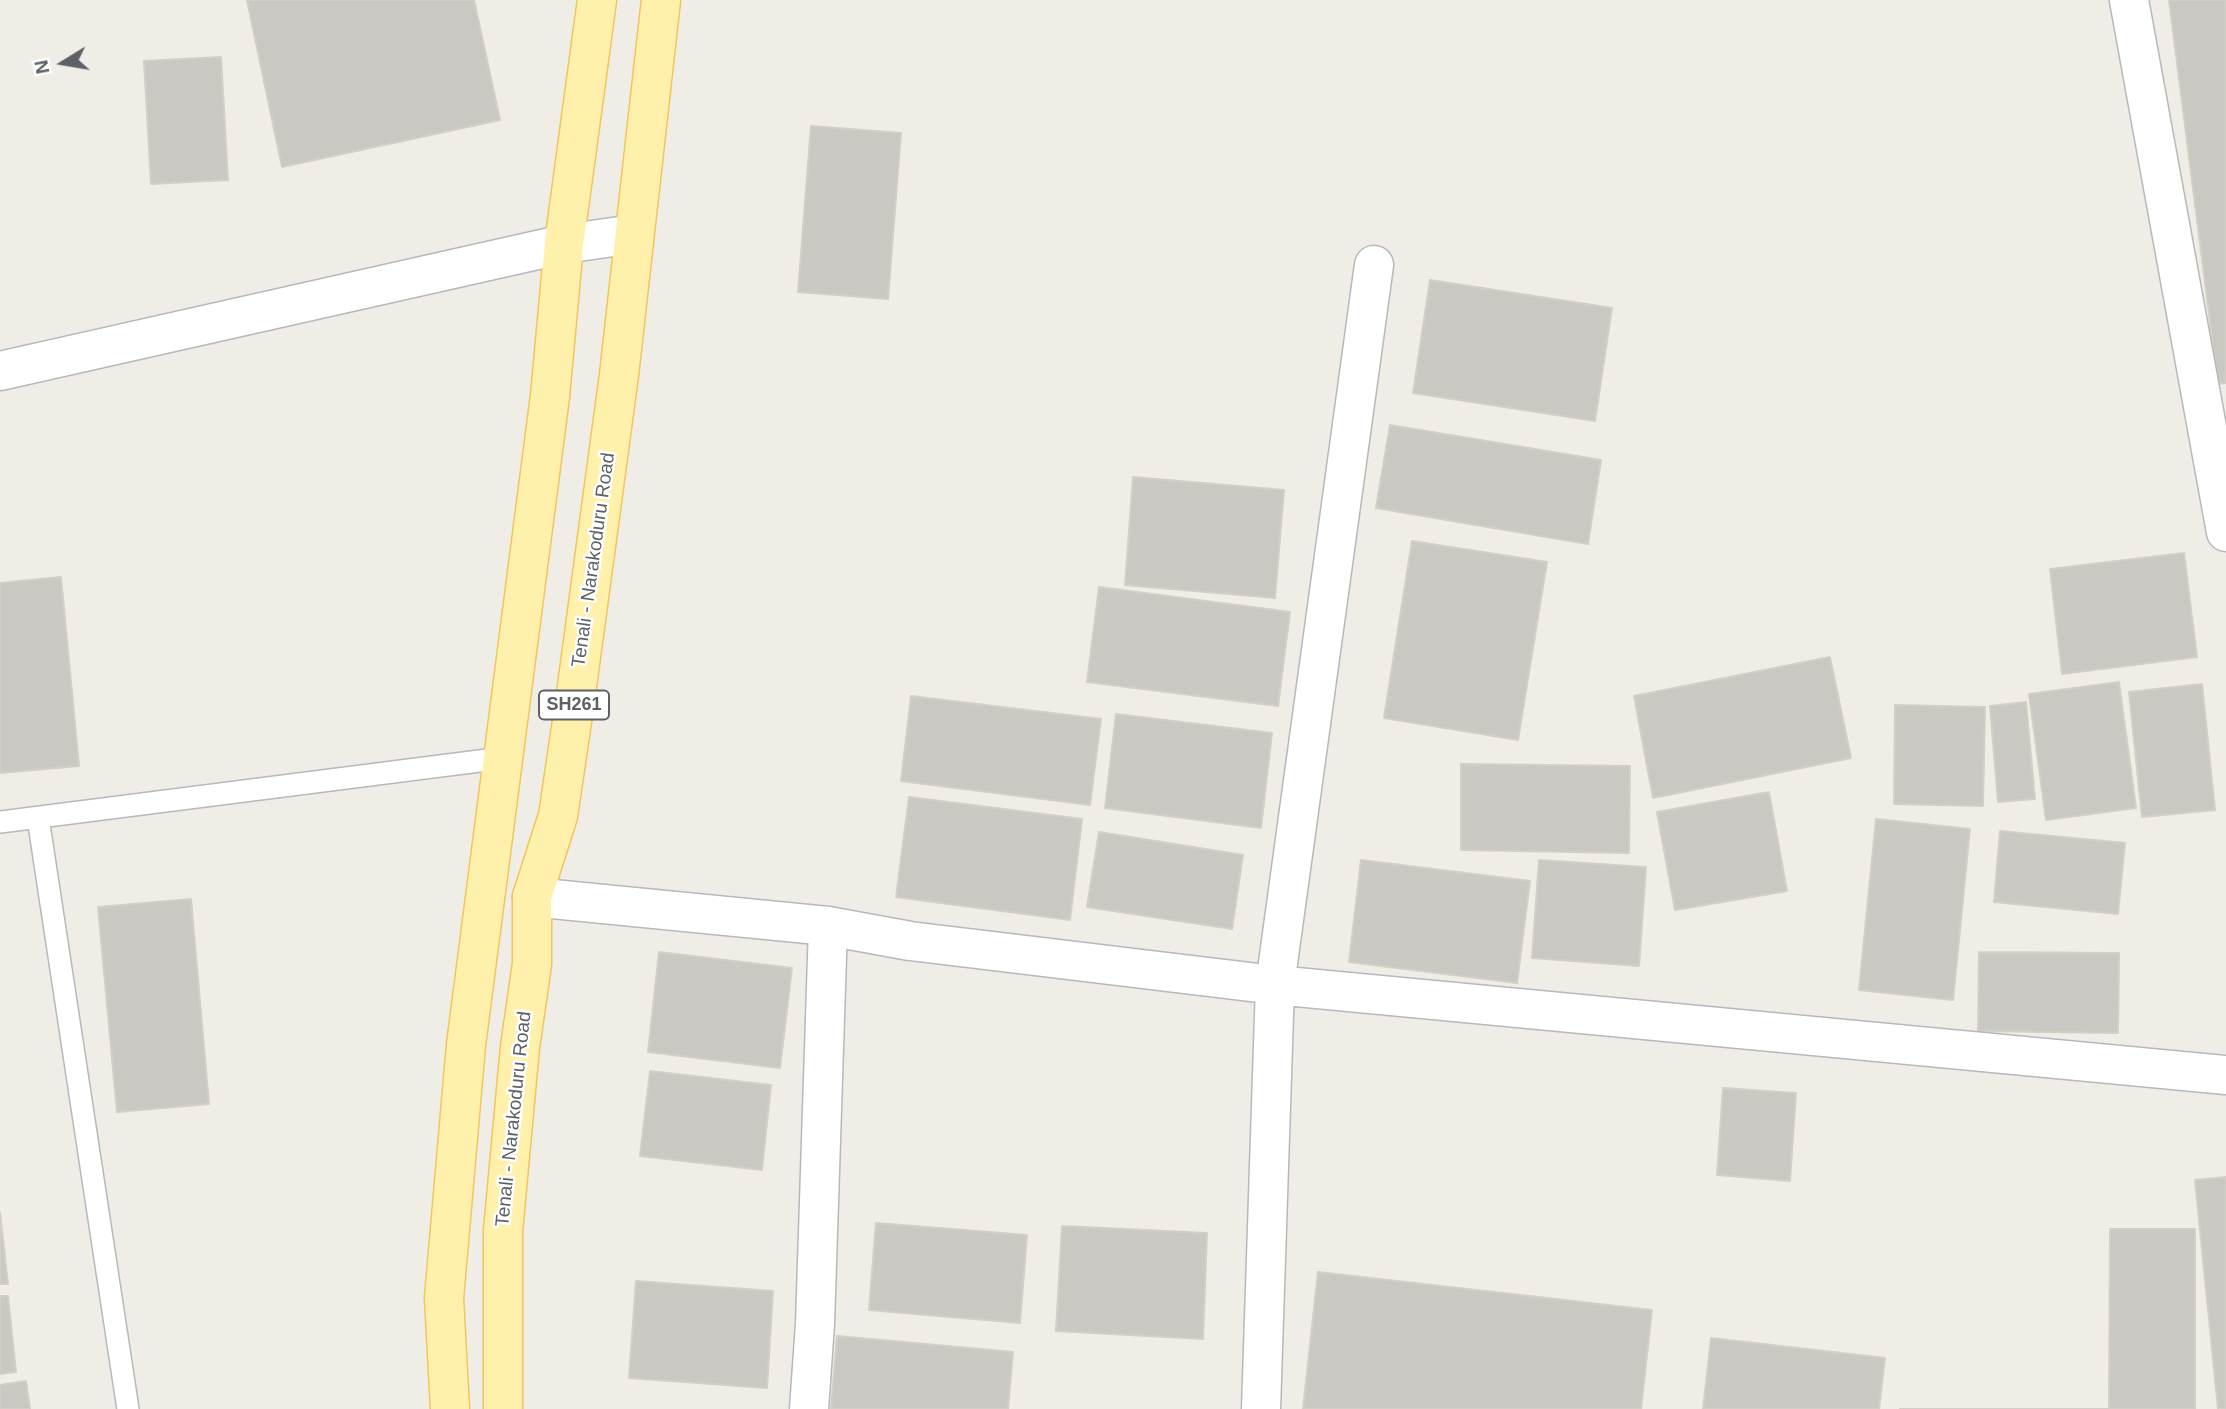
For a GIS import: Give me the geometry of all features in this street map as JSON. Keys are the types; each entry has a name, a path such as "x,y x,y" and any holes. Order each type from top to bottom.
{"main road":[{"name":"SH261","path":"450,1409 445,1338 446,1285 466,1045 551,396 564,244 597,0"},
{"name":"Tenali - Narakoduru Road","path":"503,1409 503,1231 520,1047 531,964 532,897 558,816 618,388 660,0"}],"street":[{"path":"2129,0 2226,532"},
{"path":"0,371 564,244 634,234"},
{"path":"1261,1409 1275,985 1374,265"},
{"path":"532,897 828,926 911,941 1275,985 2226,1075"},
{"path":"809,1409 815,1324 828,926"}],"lane":[{"path":"0,822 503,758"},
{"path":"38,818 128,1409"}],"building":[{"path":"247,0 474,0 500,120 282,167"},
{"path":"2169,0 2226,0 2226,383 2218,384"},
{"path":"221,57 228,180 151,184 144,61"},
{"path":"811,126 901,133 888,299 798,292"},
{"path":"1430,280 1612,308 1595,421 1413,393"},
{"path":"1390,425 1601,460 1588,544 1376,508"},
{"path":"1133,477 1284,490 1275,598 1125,585"},
{"path":"1412,541 1547,562 1518,740 1384,718"},
{"path":"2184,553 2197,657 2062,674 2050,569"},
{"path":"61,577 79,766 0,773 0,583"},
{"path":"1099,587 1290,612 1278,706 1087,682"},
{"path":"1830,657 1851,758 1653,798 1634,696"},
{"path":"2119,682 2136,808 2046,820 2029,694"},
{"path":"2202,684 2215,810 2142,817 2129,692"},
{"path":"911,696 1101,719 1090,805 901,781"},
{"path":"2026,702 2035,799 1998,802 1990,706"},
{"path":"1895,705 1985,707 1983,806 1894,804"},
{"path":"1116,714 1272,733 1261,828 1105,808"},
{"path":"1461,764 1630,766 1629,853 1461,850"},
{"path":"1769,792 1787,891 1675,910 1657,812"},
{"path":"909,797 1082,819 1070,920 896,897"},
{"path":"1876,819 1970,829 1953,1000 1859,990"},
{"path":"2000,831 2125,843 2118,914 1994,902"},
{"path":"1099,832 1243,855 1232,929 1087,907"},
{"path":"1361,860 1530,881 1517,983 1349,962"},
{"path":"1539,860 1646,867 1639,966 1532,958"},
{"path":"191,899 209,1104 117,1112 98,907"},
{"path":"659,952 792,968 780,1068 648,1052"},
{"path":"1979,952 2119,953 2118,1033 1978,1031"},
{"path":"650,1071 771,1085 762,1170 640,1156"},
{"path":"1723,1088 1796,1093 1790,1181 1717,1175"},
{"path":"2226,1177 2226,1409 2218,1409 2195,1180"},
{"path":"0,1213 8,1284 0,1284"},
{"path":"876,1223 1027,1235 1020,1323 869,1310"},
{"path":"1062,1226 1207,1233 1203,1339 1056,1331"},
{"path":"2110,1229 2195,1229 2195,1409 2109,1409"},
{"path":"1318,1272 1652,1310 1641,1409 1303,1409"},
{"path":"636,1281 773,1291 767,1388 629,1378"},
{"path":"0,1296 8,1296 16,1372 0,1374"},
{"path":"837,1336 1013,1352 1008,1409 831,1409"},
{"path":"1711,1338 1885,1358 1879,1409 1703,1409"},
{"path":"26,1381 30,1409 0,1409 0,1385"}]}
